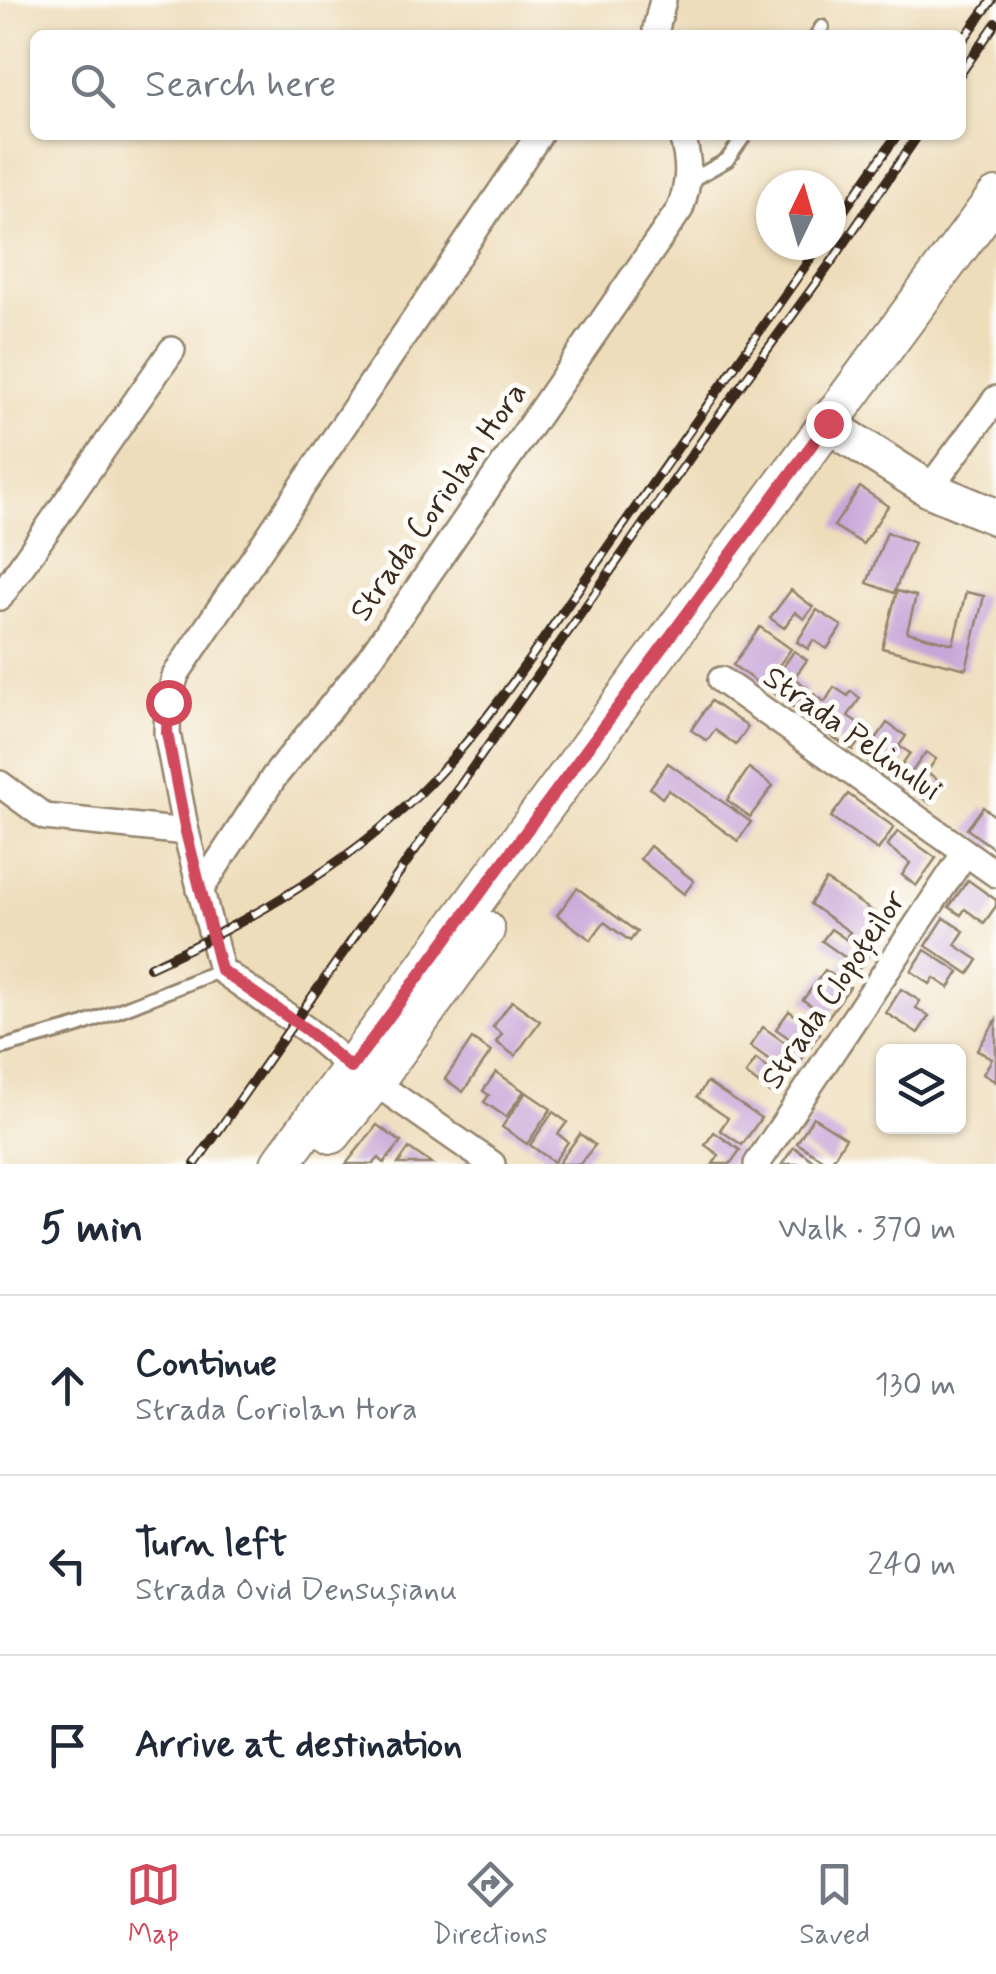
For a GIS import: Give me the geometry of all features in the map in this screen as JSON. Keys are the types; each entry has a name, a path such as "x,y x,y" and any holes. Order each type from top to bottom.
{"main road":[{"path":"310,1164 362,1075 996,197"},
{"path":"280,1164 362,1075 996,236"}],"street":[{"path":"651,30 663,0"},
{"path":"492,1164 362,1075 307,1030 221,970 186,832 167,733 168,702 176,674 536,140"},
{"path":"683,140 688,182"},
{"name":"Strada Coriolan Hora","path":"200,890 274,777 368,661 587,345 680,209 688,182"},
{"path":"0,598 172,350"},
{"path":"929,488 996,399"},
{"path":"846,436 929,488 996,516"},
{"name":"Strada Pelinului","path":"721,680 996,874"},
{"path":"0,784 44,818 186,832"},
{"name":"Strada Clopoțeilor","path":"757,1164 965,853"}],"lane":[{"path":"688,182 727,160 741,140"},
{"path":"0,1048 79,1026 221,970"}],"building":[{"path":"860,487 888,506 863,544 834,526"},
{"path":"887,532 914,543 894,593 867,583"},
{"path":"791,590 813,607 804,619 795,612 784,628 770,618"},
{"path":"897,591 916,596 907,632 953,644 966,592 984,596 966,669 882,648"},
{"path":"817,610 842,626 827,649 813,640 808,649 797,642"},
{"path":"760,627 791,649 763,687 733,665"},
{"path":"794,651 807,660 794,678 808,688 794,708 768,689"},
{"path":"834,687 860,698 848,716 867,729 853,750 800,716 814,694 825,702"},
{"path":"711,701 748,727 736,745 715,730 707,741 691,730"},
{"path":"887,723 906,736 899,746 910,753 892,778 863,758"},
{"path":"926,752 936,759 927,772 945,785 931,804 903,784"},
{"path":"668,763 751,822 738,841 668,790 662,798 650,788"},
{"path":"749,768 773,786 750,817 727,800"},
{"path":"848,794 894,827 878,850 831,817"},
{"path":"983,807 996,817 993,848 967,829"},
{"path":"898,831 936,858 916,886 902,875 910,863 887,846"},
{"path":"650,846 694,881 684,894 640,859"},
{"path":"826,880 890,923 870,952 847,936 850,932 810,904"},
{"path":"968,880 996,900 984,923 965,909 961,915 949,907"},
{"path":"577,888 637,932 630,941 604,922 591,940 557,915"},
{"path":"944,918 964,931 955,945 978,960 969,974 926,946"},
{"path":"831,929 869,955 852,978 838,968 846,958 822,941"},
{"path":"925,950 959,972 949,988 934,978 930,984 911,971"},
{"path":"825,970 850,987 828,1017 803,1000"},
{"path":"901,989 920,1001 916,1008 929,1016 918,1033 886,1013"},
{"path":"512,1001 540,1021 515,1056 496,1042 502,1034 493,1027"},
{"path":"789,1011 820,1033 807,1051 776,1029"},
{"path":"996,1020 996,1082 983,1074 992,1059 977,1050"},
{"path":"763,1027 804,1056 791,1075 750,1046"},
{"path":"472,1039 491,1052 463,1092 445,1079"},
{"path":"756,1059 784,1080 773,1095 746,1074"},
{"path":"496,1072 524,1091 506,1117 484,1102 489,1095 483,1091"},
{"path":"707,1082 761,1118 742,1145 720,1130 728,1118 697,1097"},
{"path":"526,1092 551,1109 527,1144 502,1127"},
{"path":"553,1112 567,1122 558,1134 568,1142 554,1162 530,1145"},
{"path":"813,1117 846,1138 830,1164 797,1143"},
{"path":"377,1125 401,1142 384,1163 379,1158 373,1164 346,1164"},
{"path":"714,1132 740,1150 730,1164 713,1164 719,1155 705,1145"},
{"path":"580,1134 595,1145 580,1164 558,1164"},
{"path":"794,1147 818,1164 782,1164"},
{"path":"409,1148 432,1164 398,1164"}],"railway":[{"path":"966,36 992,0"},
{"path":"966,66 996,23"},
{"path":"846,208 893,140"},
{"path":"195,1164 915,140"},
{"path":"150,967 256,913 324,871 388,823 441,771 529,661 810,260"}],"route":[{"path":"168,702 167,733 186,832 221,970 307,1030 351,1068 828,423"}]}
